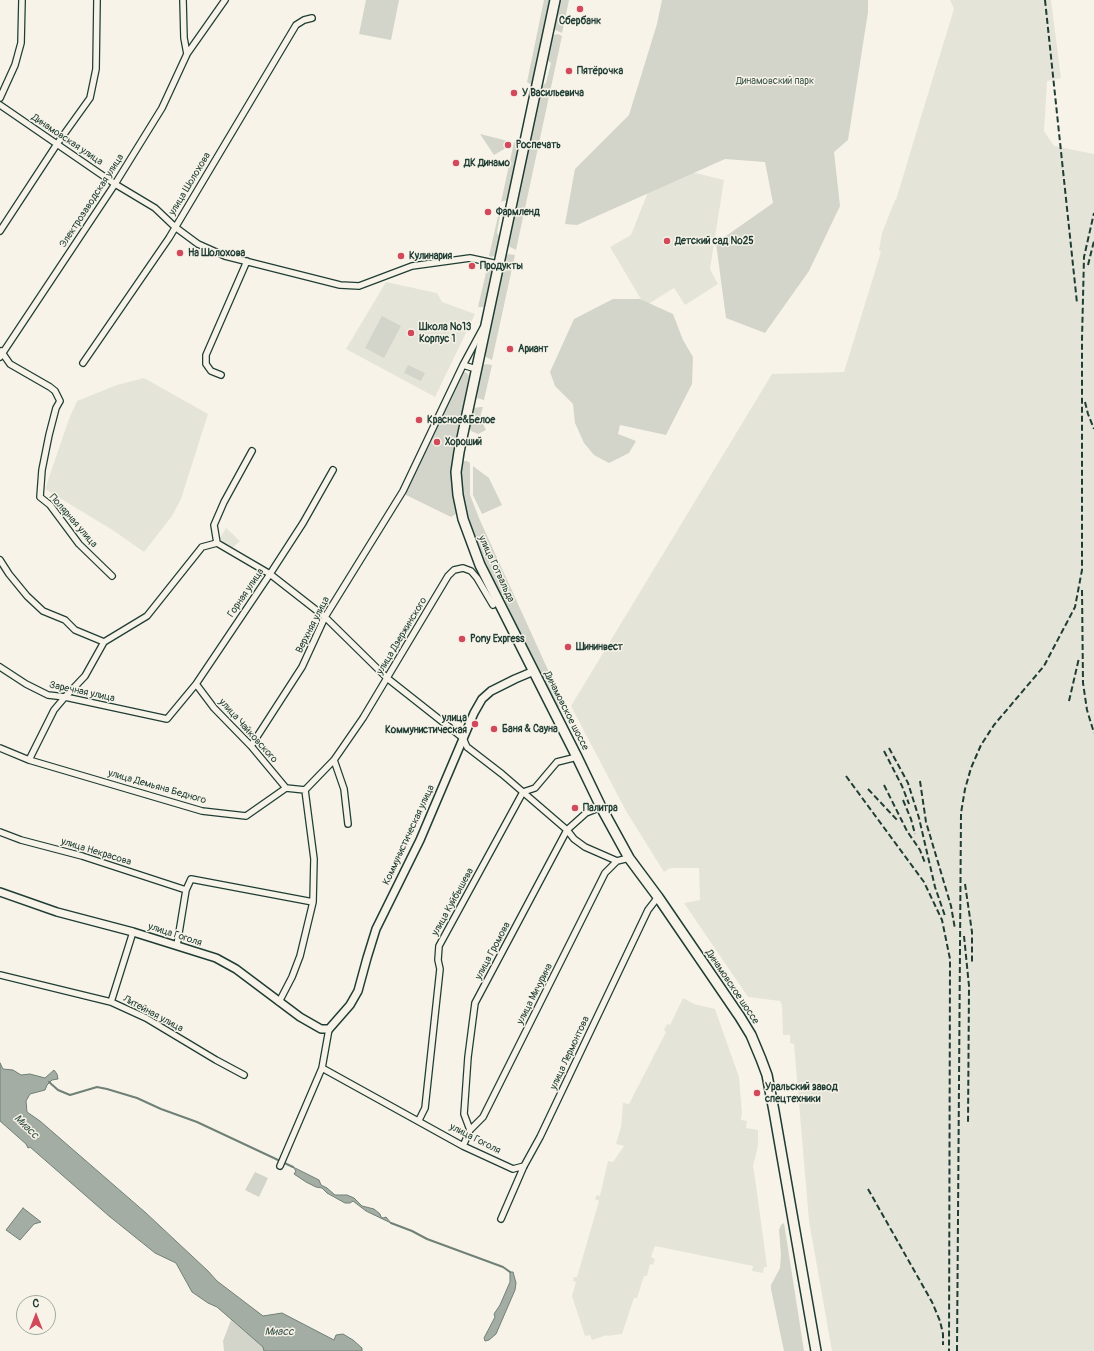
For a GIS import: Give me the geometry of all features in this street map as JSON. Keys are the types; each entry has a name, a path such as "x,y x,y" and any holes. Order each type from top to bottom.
{"main road":[{"name":"улица Готвальда","path":"534,671 480,565 463,519 458,495 456,472 498,264 555,0"},
{"name":"Динамовское шоссе","path":"534,671 601,807 629,858 740,1017 751,1035 761,1059 774,1111 816,1351"}],"street":[{"path":"0,98 15,66 21,43 22,0"},
{"path":"0,231 57,144 90,98 96,69 97,0"},
{"path":"183,0 184,38 187,54"},
{"name":"Электрозаводская улица","path":"1,353 116,184 162,108 187,54 225,0"},
{"name":"улица Шолохова","path":"83,363 175,227 296,25 304,20 312,18"},
{"name":"Динамовская улица","path":"0,105 116,184 156,208 175,227 198,244 225,256 340,286 359,286 412,266 470,258 498,264"},
{"path":"221,375 212,371 206,364 206,355 247,261"},
{"name":"Верхняя улица","path":"251,746 302,667 325,617 403,491 463,366 486,322"},
{"name":"Полярная улица","path":"1,353 10,364 55,391 60,401 56,408 49,435 42,470 40,496 50,505 79,544 112,576"},
{"path":"463,366 476,369"},
{"path":"217,543 214,525 224,502 252,451"},
{"name":"Горная улица","path":"167,719 196,684 270,574 303,522 333,470"},
{"path":"29,760 54,710 64,697 85,676 104,642 147,616 202,547 217,543 270,574 325,617 387,678 463,738 467,747 523,792 567,830 574,839 585,847 617,861 629,858"},
{"path":"0,560 26,596 43,611 65,620 75,630 104,642"},
{"name":"улица Дзержинского","path":"305,790 334,760 363,718 448,576 454,570 462,568 471,571 477,578 492,605"},
{"name":"Заречная улица","path":"0,667 26,684 48,695 64,697 167,719"},
{"name":"Коммунистическая улица","path":"328,1029 350,1005 358,991 376,929 420,840 463,738 482,699 502,685 534,671"},
{"name":"улица Чайковского","path":"196,684 214,708 251,746 286,788"},
{"name":"улица Демьяна Бедного","path":"0,748 29,760 202,810 246,816 286,788"},
{"path":"523,792 536,788 557,762 577,757"},
{"path":"334,760 344,789 348,824"},
{"path":"279,1002 292,977 300,956 313,902 314,859 305,790 286,788"},
{"name":"улица Куйбышева","path":"419,1120 425,1108 440,969 438,960 439,946 523,792"},
{"name":"улица Громова","path":"470,1130 464,1114 468,1057 476,1003 567,830 586,813 601,807"},
{"name":"улица Некрасова","path":"0,832 21,840 82,856 186,890"},
{"name":"улица Мичурина","path":"463,1146 470,1130 483,1117 605,873 617,861"},
{"path":"177,945 186,890 191,879 313,902"},
{"name":"улица Гоголя","path":"0,892 57,912 133,932 216,958 236,969 300,1017 321,1028 328,1029"},
{"name":"улица Лермонтова","path":"501,1219 524,1166 540,1137 648,910 658,898"},
{"path":"111,1002 133,932"},
{"name":"Литейная улица","path":"0,975 111,1002 146,1018 244,1076"},
{"path":"280,1166 322,1068 328,1029"},
{"name":"улица Гоголя","path":"322,1068 419,1120 463,1146 513,1169 524,1166"}],"shaded area":[{"path":"950,0 1051,0 1061,78 1047,81 1044,131 1054,146 1094,154 1094,1351 832,1351 809,1221 794,1044 790,1043 790,1035 783,1035 782,1005 780,1001 748,997 684,903 700,900 699,868 670,868 664,872 626,811 571,706 772,374 844,372 881,252 879,250 882,233 896,200 954,9"},
{"name":"Детский сад №25","path":"659,164 724,180 710,269 718,284 685,305 674,288 645,306 610,247 631,235"},
{"name":"Школа №13 Корпус 1","path":"386,282 437,293 442,302 475,314 435,397 346,349"},
{"path":"144,378 208,414 181,499 172,516 144,552 114,531 45,489 69,419 77,401 117,385"},
{"path":"226,528 240,541 232,548 224,543 220,538"},
{"path":"683,998 694,1004 715,1009 739,1077 742,1113 741,1120 747,1121 746,1128 758,1130 758,1146 753,1166 767,1267 764,1267 763,1273 752,1271 753,1266 655,1246 651,1257 655,1259 653,1265 650,1264 647,1276 644,1276 637,1298 634,1298 622,1334 607,1335 592,1340 590,1335 585,1336 572,1296 576,1282 573,1281 574,1277 577,1277 599,1201 595,1199 597,1195 600,1196 608,1161 613,1162 624,1146 616,1144 621,1127 623,1103 629,1104 666,1032 664,1030 667,1024 670,1025"}],"green space":[{"path":"366,0 399,0 391,40 359,34"},
{"path":"544,0 550,0 533,83 530,84 527,82"},
{"path":"559,0 569,0 562,33 553,29"},
{"name":"Динамовский парк","path":"662,0 868,0 868,12 848,140 834,152 840,206 809,271 765,333 726,318 716,243 773,203 765,162 725,159 577,225 565,224 575,169 629,115 657,24"},
{"path":"558,34 562,36 516,250 510,247 507,243 541,87 546,83 551,63 546,59 552,35"},
{"path":"480,134 508,141 506,148 494,155"},
{"path":"514,142 518,144 519,147 507,200 501,202"},
{"path":"500,207 503,208 505,213 504,216 500,216 497,233 500,237 496,255 491,257 489,256"},
{"path":"508,254 515,255 492,360 486,357 484,353 504,257"},
{"path":"488,264 490,264 492,270 484,307 478,307"},
{"path":"613,299 640,299 673,314 683,340 693,357 692,384 666,435 620,425 618,434 636,441 629,453 609,463 594,455 584,443 575,423 573,404 555,386 550,372 574,319"},
{"path":"382,316 401,326 384,358 365,348"},
{"path":"485,364 492,365 484,400 477,398 478,390 476,387 481,367"},
{"path":"408,365 425,373 421,381 404,373"},
{"path":"464,372 469,376 454,451 452,471 456,514 451,517 404,494 461,375"},
{"path":"483,407 480,417 486,430 478,434 471,431 468,425 469,420 472,418 474,408"},
{"path":"463,461 470,463 470,495 563,703 559,707 555,707 492,578 469,521 462,495 460,472 461,463"},
{"path":"473,466 489,478 502,505 482,514 473,495"},
{"path":"255,1172 268,1178 259,1197 245,1190"},
{"path":"784,1223 804,1351 784,1351 771,1289 771,1285 780,1268 781,1255 779,1230 781,1225"},
{"path":"231,1320 263,1347 264,1351 224,1351 223,1341"}],"water":[{"name":"Миасс","path":"0,1063 3,1069 13,1070 21,1075 30,1074 45,1078 54,1070 58,1079 52,1080 47,1085 45,1090 30,1094 26,1101 27,1112 40,1121 146,1213 217,1281 263,1316 282,1313 334,1340 336,1335 343,1334 362,1348 362,1351 264,1351 263,1347 217,1307 208,1303 192,1292 176,1263 155,1253 109,1216 30,1147 28,1148 26,1144 0,1121"},
{"path":"293,1167 319,1180 321,1185 335,1195 347,1195 354,1198 362,1206 374,1209 380,1214 381,1217 386,1217 391,1223 366,1211 353,1201 350,1203 345,1203 327,1193 322,1188 306,1182 294,1174 296,1171"},
{"path":"23,1208 41,1222 34,1224 20,1240 6,1230"},
{"path":"510,1272 513,1272 516,1283 515,1290 496,1334 489,1340 485,1341 484,1338 495,1317 494,1314 500,1305 510,1282"}],"waterway":[{"path":"49,1082 58,1090 70,1095 97,1087 137,1098 161,1109 197,1122 293,1167"},
{"path":"391,1223 412,1231 427,1239 503,1267 510,1272"}],"railway":[{"path":"1045,0 1077,303"},
{"path":"957,1351 961,813 965,789 971,768 981,745 994,725 1044,666 1075,607 1082,570 1082,339 1084,257 1094,213"},
{"path":"1088,265 1094,241"},
{"path":"1085,402 1094,429"},
{"path":"1082,590 1083,683 1087,710 1094,733"},
{"path":"1069,701 1079,658"},
{"path":"889,748 908,783 919,818 935,887 945,916"},
{"path":"884,751 902,786 909,804"},
{"path":"846,776 924,882 942,920 950,959 949,1351"},
{"path":"920,781 926,822 951,906 955,929"},
{"path":"884,785 907,831 920,850 925,863"},
{"path":"868,789 898,821"},
{"path":"903,800 911,819 915,834"},
{"path":"965,884 972,932 972,962"},
{"path":"964,936 969,986 968,1124"},
{"path":"868,1189 932,1302 940,1321 943,1334 943,1345"}],"place":[{"name":"Сбербанк","path":"580,9"},
{"name":"Пятёрочка","path":"569,71"},
{"name":"У Васильевича","path":"514,93"},
{"name":"Роспечать","path":"508,145"},
{"name":"ДК Динамо","path":"456,163"},
{"name":"Фармленд","path":"488,212"},
{"name":"Детский сад №25","path":"667,241"},
{"name":"На Шолохова","path":"180,253"},
{"name":"Кулинария","path":"401,256"},
{"name":"Продукты","path":"472,266"},
{"name":"Школа №13 Корпус 1","path":"411,333"},
{"name":"Ариант","path":"510,349"},
{"name":"Красное&Белое","path":"419,420"},
{"name":"Хороший","path":"437,442"},
{"name":"Pony Express","path":"462,639"},
{"name":"Шининвест","path":"568,647"},
{"name":"улица Коммунистическая","path":"475,724"},
{"name":"Баня & Сауна","path":"494,729"},
{"name":"Палитра","path":"575,808"},
{"name":"Уральский завод спецтехники","path":"757,1093"}]}
